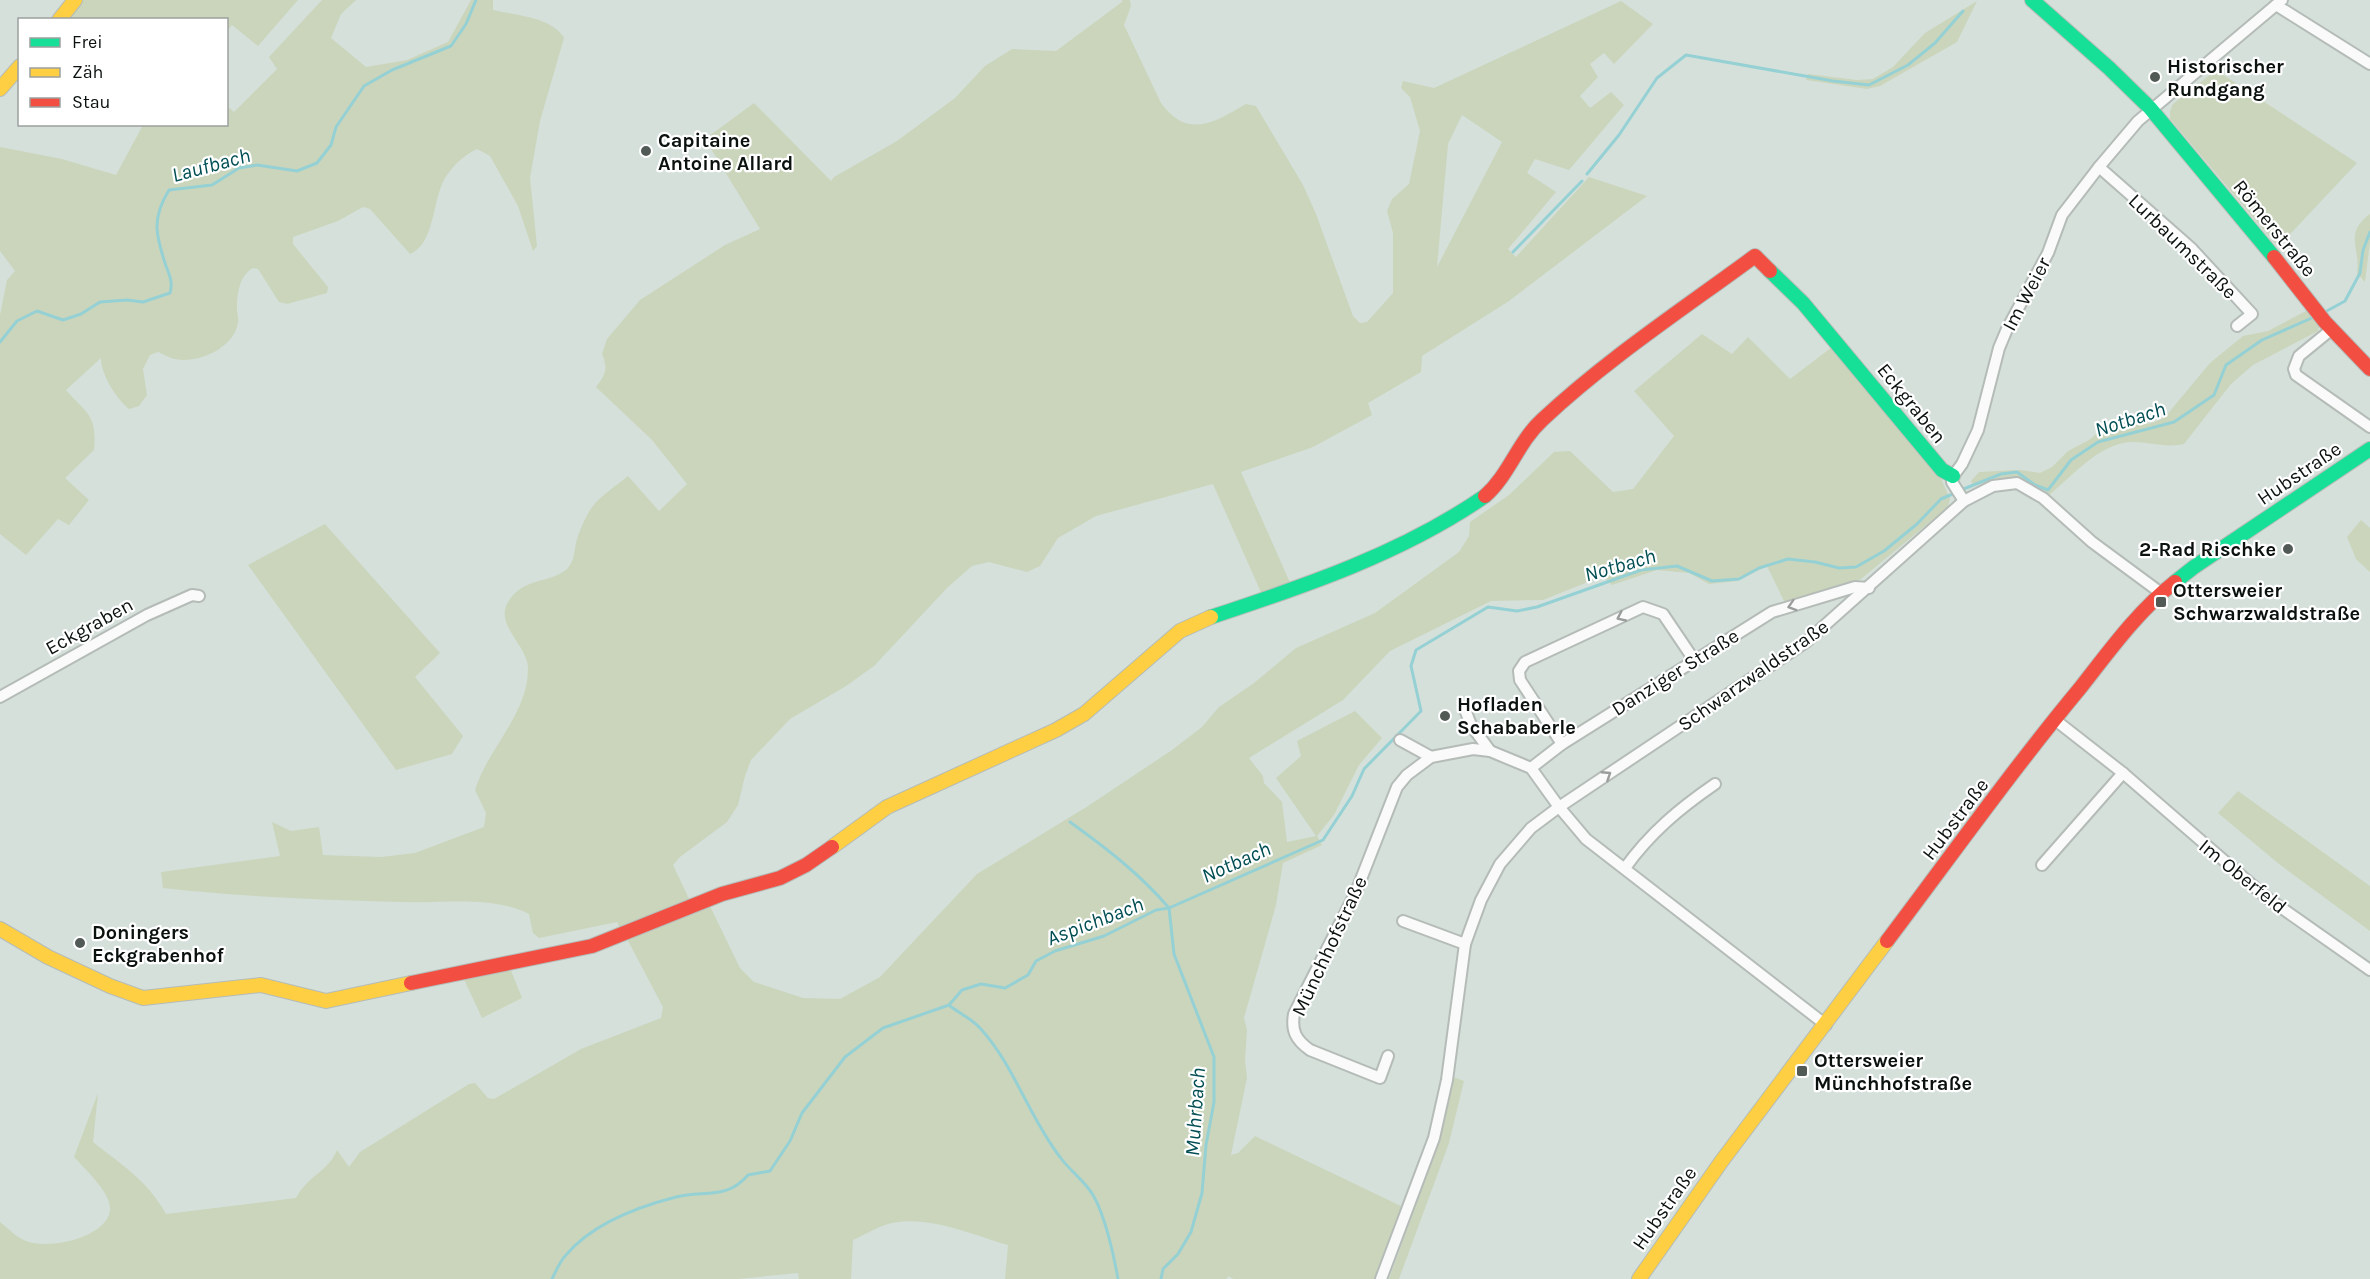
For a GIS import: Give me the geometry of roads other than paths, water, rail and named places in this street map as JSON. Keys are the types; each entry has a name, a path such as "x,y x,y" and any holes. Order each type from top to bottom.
{"street":[{"path":"61,18 75,0"},
{"name":"Römerstraße","path":"2032,0 2102,61 2152,111 2353,354 2370,369"},
{"path":"2279,3 2370,64"},
{"name":"Im Weier","path":"1952,479 1962,464 1978,430 1999,348 2048,253 2062,215 2128,131 2279,3"},
{"path":"0,89 18,68"},
{"name":"Lurbaumstraße","path":"2099,167 2191,248 2252,314 2237,326"},
{"name":"Eckgraben","path":"0,929 38,952 124,993 154,998 261,985 314,1000 326,1001 592,946 722,894 780,878 806,865 887,807 1056,730 1084,714 1162,644 1180,631 1206,619 1273,597 1340,571 1458,515 1486,495 1498,483 1524,439 1540,421 1593,375 1755,256 1803,303 1942,470 1952,479"},
{"path":"2329,325 2299,356 2294,369 2296,375 2370,427"},
{"name":"Hubstraße","path":"1639,1279 1721,1162 2054,719 2124,633 2161,593 2194,567 2370,448"},
{"path":"1952,479 1962,498"},
{"name":"Schwarzwaldstraße","path":"1381,1279 1434,1138 1447,1080 1465,944 1481,900 1500,864 1530,828 1806,642 1869,588 1962,498 1993,486 2017,483 2043,498 2092,542 2161,593"},
{"name":"Danziger Straße","path":"1531,768 1562,744 1772,612 1855,587 1869,588"},
{"name":"Eckgraben","path":"0,697 147,615 192,595 199,596"},
{"path":"1828,595 1839,608 1835,618"},
{"path":"1562,744 1520,680 1519,671 1525,662 1643,607 1663,614 1694,660"},
{"path":"1464,707 1474,729 1490,751"},
{"name":"Im Oberfeld","path":"2054,719 2123,773 2266,897 2370,970"},
{"path":"1401,740 1431,757"},
{"name":"Münchhofstraße","path":"1388,1056 1380,1078 1371,1075 1310,1050 1300,1043 1293,1032 1292,1024 1294,1014 1356,892 1396,787 1407,775 1431,757 1473,749 1490,751 1531,768"},
{"path":"1531,768 1586,839 1826,1025"},
{"path":"2042,865 2123,773"},
{"path":"1624,868 1658,828 1716,784"},
{"path":"1403,921 1465,944"}],"waterway":[{"name":"Laufbach","path":"0,342 17,321 37,311 63,320 81,314 100,302 127,300 143,302 170,293 171,280 157,228 163,200 169,190 212,185 239,168 257,165 297,171 317,163 331,145 336,127 364,86 392,70 451,46 466,24 476,0"},
{"path":"1587,174 1619,135 1657,78 1686,55 1833,81 1869,85 1908,65 1935,43 1963,11"},
{"path":"1513,252 1582,181"},
{"name":"Notbach","path":"2325,312 2345,301 2360,273 2363,250 2370,232"},
{"name":"Notbach","path":"1961,490 2001,474 2017,472 2035,485 2048,490 2071,460 2098,442 2174,422 2214,395 2226,365 2262,340 2314,317"},
{"name":"Notbach","path":"552,1279 562,1260 577,1244 616,1218 676,1197 723,1191 740,1183 748,1175 770,1171 790,1141 802,1113 845,1057 883,1028 949,1005 962,990 981,984 1005,988 1028,975 1036,961 1055,951 1104,936 1156,910 1169,908 1323,840 1352,796 1364,769 1421,711 1411,666 1416,650 1488,607 1517,611 1537,607 1641,570 1677,566 1712,581 1739,579 1759,568 1788,559 1839,568 1856,567 1884,551 1917,524 1941,499 1955,493"},
{"path":"1070,822 1122,862 1169,908"},
{"name":"Muhrbach","path":"1161,1279 1163,1269 1178,1254 1191,1232 1202,1193 1206,1145 1214,1102 1214,1057 1174,954 1169,908"},
{"name":"Muhrbach","path":"950,1006 977,1025 992,1043 1049,1141 1093,1195 1105,1224 1118,1279"}],"place":[{"name":"Historischer Rundgang","path":"2155,77"},
{"name":"Capitaine Antoine Allard","path":"646,151"},
{"name":"2-Rad Rischke","path":"2288,549"},
{"name":"Ottersweier Schwarzwaldstraße","path":"2161,602"},
{"name":"Hofladen Schababerle","path":"1445,716"},
{"name":"Doningers Eckgrabenhof","path":"80,943"},
{"name":"Ottersweier Münchhofstraße","path":"1802,1071"}],"water label":[{"name":"Aspichbach","path":"1095,921"}]}
